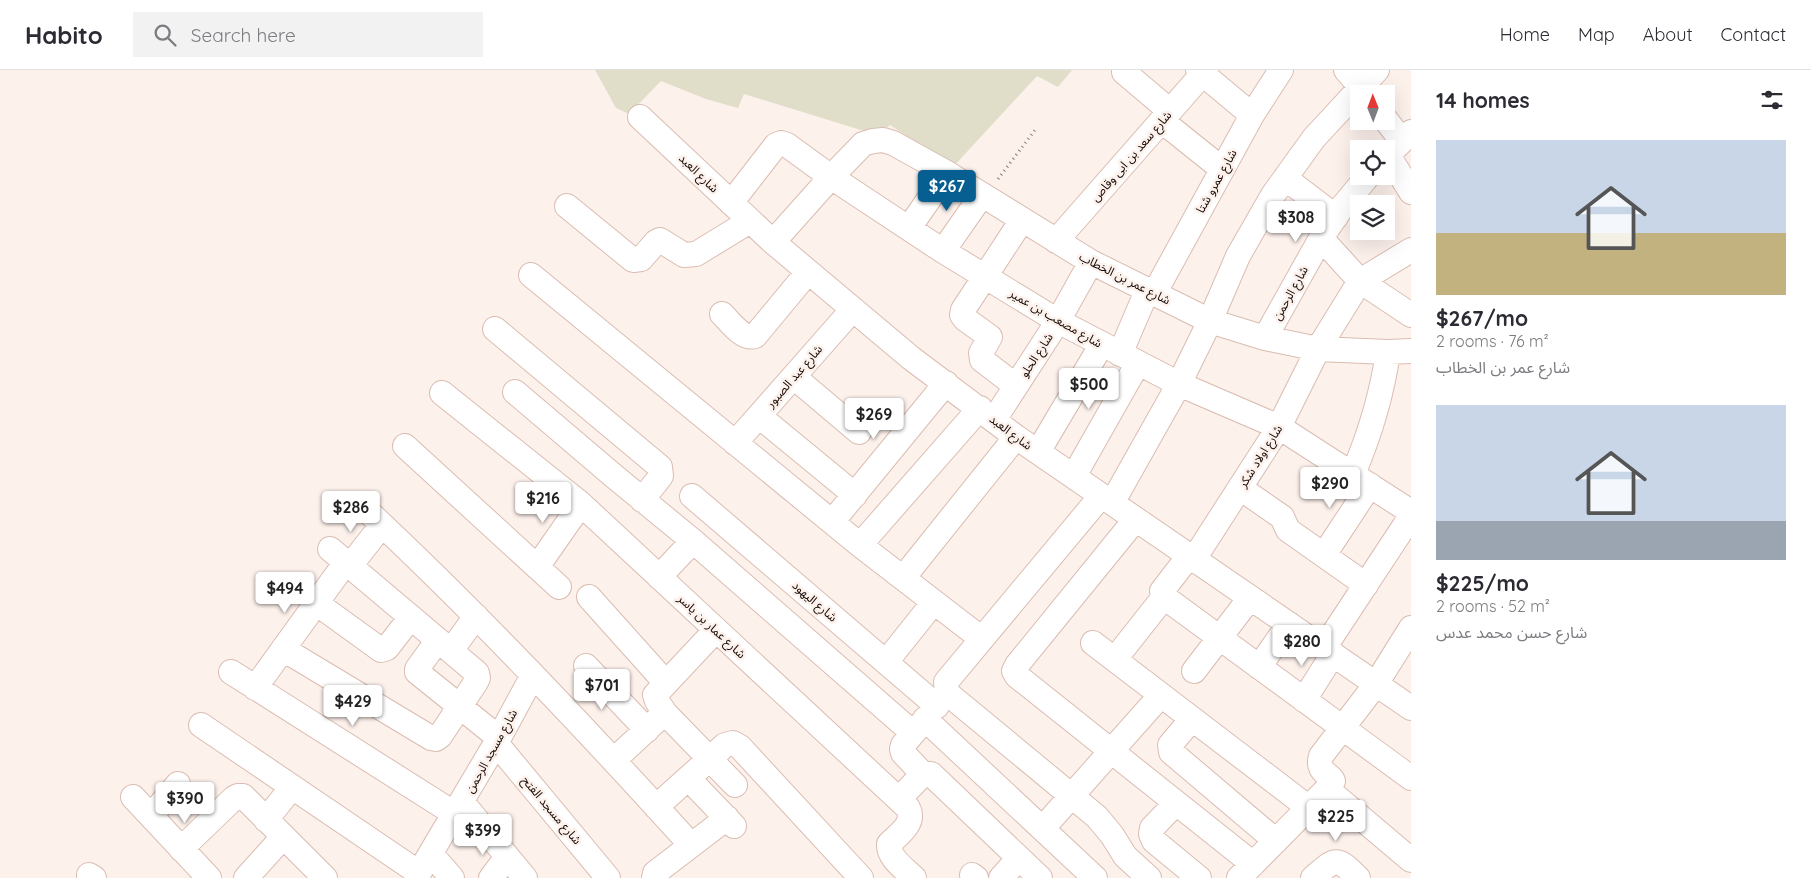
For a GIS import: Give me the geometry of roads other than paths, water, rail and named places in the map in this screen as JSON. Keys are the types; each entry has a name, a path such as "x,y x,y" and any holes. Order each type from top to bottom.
{"street":[{"name":"شارع عمرو شتا","path":"1120,354 1151,292 1252,115 1281,70"},
{"path":"1202,71 1252,115"},
{"name":"شارع سعد بن ابى وقاص","path":"1056,241 1166,116 1202,71"},
{"path":"1124,72 1166,116 1222,169"},
{"path":"923,774 903,753 903,745 931,713 946,682 1106,500 1179,384 1210,321 1238,256 1273,195 1314,138 1363,80"},
{"name":"شارع العبد","path":"640,117 773,242 912,358 1016,437 1411,708"},
{"path":"1390,130 1411,192"},
{"name":"شارع عمر بن الخطاب","path":"831,177 862,144 883,140 893,143 947,173 1091,262 1210,321 1265,338 1318,349 1403,346"},
{"name":"شارع مصعب بن عمير","path":"731,203 776,145 781,143 943,250 1058,322 1179,384 1279,427 1361,480 1409,506"},
{"path":"909,228 947,173"},
{"path":"773,242 831,177"},
{"path":"1285,178 1336,217"},
{"name":"شارع الرحمن","path":"1265,338 1321,238 1361,185"},
{"path":"943,250 983,196"},
{"path":"567,206 633,260 641,259 660,240 684,255 696,254 750,221"},
{"path":"1016,386 982,360 981,353 990,337 965,319 962,315 962,310 1022,220"},
{"path":"1321,238 1360,281 1411,315"},
{"path":"1360,281 1411,250"},
{"name":"شارع الحلو","path":"860,545 1016,386 1058,322 1091,262"},
{"path":"722,314 745,336 755,336 808,272"},
{"path":"531,275 860,545 982,639"},
{"name":"شارع اولاد شكر","path":"1164,597 1162,591 1191,558 1240,488 1279,427 1318,349 1360,281"},
{"name":"شارع عبد الصبور","path":"735,443 853,310"},
{"path":"495,329 660,467 661,476 642,500"},
{"path":"1324,555 1361,480 1366,445 1383,386 1403,346"},
{"path":"1038,452 1120,354"},
{"path":"1074,476 1120,354"},
{"path":"794,377 859,432"},
{"path":"832,522 946,383"},
{"path":"515,392 693,541 931,713 1072,796 1097,817 1126,856 1149,878"},
{"name":"شارع عمار بن ياسر","path":"442,393 581,504 908,808 911,814 911,821 889,844 888,849 891,855 914,878"},
{"path":"759,416 855,495"},
{"path":"903,578 1016,437"},
{"path":"405,446 559,587"},
{"path":"615,477 638,448"},
{"path":"1240,488 1282,517 1288,530 1366,585"},
{"name":"شارع اليهود","path":"692,496 886,662 931,713"},
{"path":"537,566 581,504"},
{"path":"361,505 476,616 614,760 691,846"},
{"path":"1304,700 1409,506"},
{"path":"1135,520 1014,671 1017,676 1176,803 1246,871 1333,781 1320,768 1318,763 1321,756 1376,684 1411,628"},
{"path":"255,688 316,603 342,559 382,525"},
{"path":"659,577 693,541"},
{"path":"283,649 431,738 436,739 440,736 460,706 478,678 477,673 342,559"},
{"path":"589,597 666,683"},
{"path":"1115,660 1164,597 1411,778"},
{"path":"1194,671 1250,598"},
{"path":"886,662 934,602"},
{"path":"316,603 381,650 387,648 411,617"},
{"path":"444,646 476,616"},
{"path":"1259,667 1289,624"},
{"path":"716,630 655,695 656,701 665,713 735,785"},
{"path":"1093,643 1308,808"},
{"name":"شارع مسجد الفتح","path":"444,646 417,668 417,672 460,706 498,740 608,878"},
{"path":"586,666 647,730"},
{"path":"231,672 459,808 507,856 524,878"},
{"name":"شارع مسجد الرحمن","path":"422,869 498,740 533,675"},
{"path":"1043,828 1161,695"},
{"path":"614,760 665,713"},
{"path":"931,713 1043,828 1095,878"},
{"path":"1192,719 1170,745 1171,752 1276,841"},
{"path":"201,725 422,869 452,878"},
{"path":"656,807 725,745 733,743 740,747 861,878"},
{"path":"899,799 923,774 931,774 1040,878"},
{"path":"654,878 654,873 691,846 730,822 688,778"},
{"path":"151,816 178,784"},
{"path":"266,820 292,786"},
{"path":"1327,789 1411,860"},
{"path":"181,848 238,796 243,796 283,837 313,874"},
{"path":"133,797 209,878"},
{"path":"1176,803 1152,828 1151,834 1154,841 1200,878"},
{"path":"246,878 283,837"},
{"path":"492,878 507,856"},
{"path":"1001,878 1019,858"},
{"path":"1313,878 1330,863 1336,862 1344,864 1358,878"}]}
